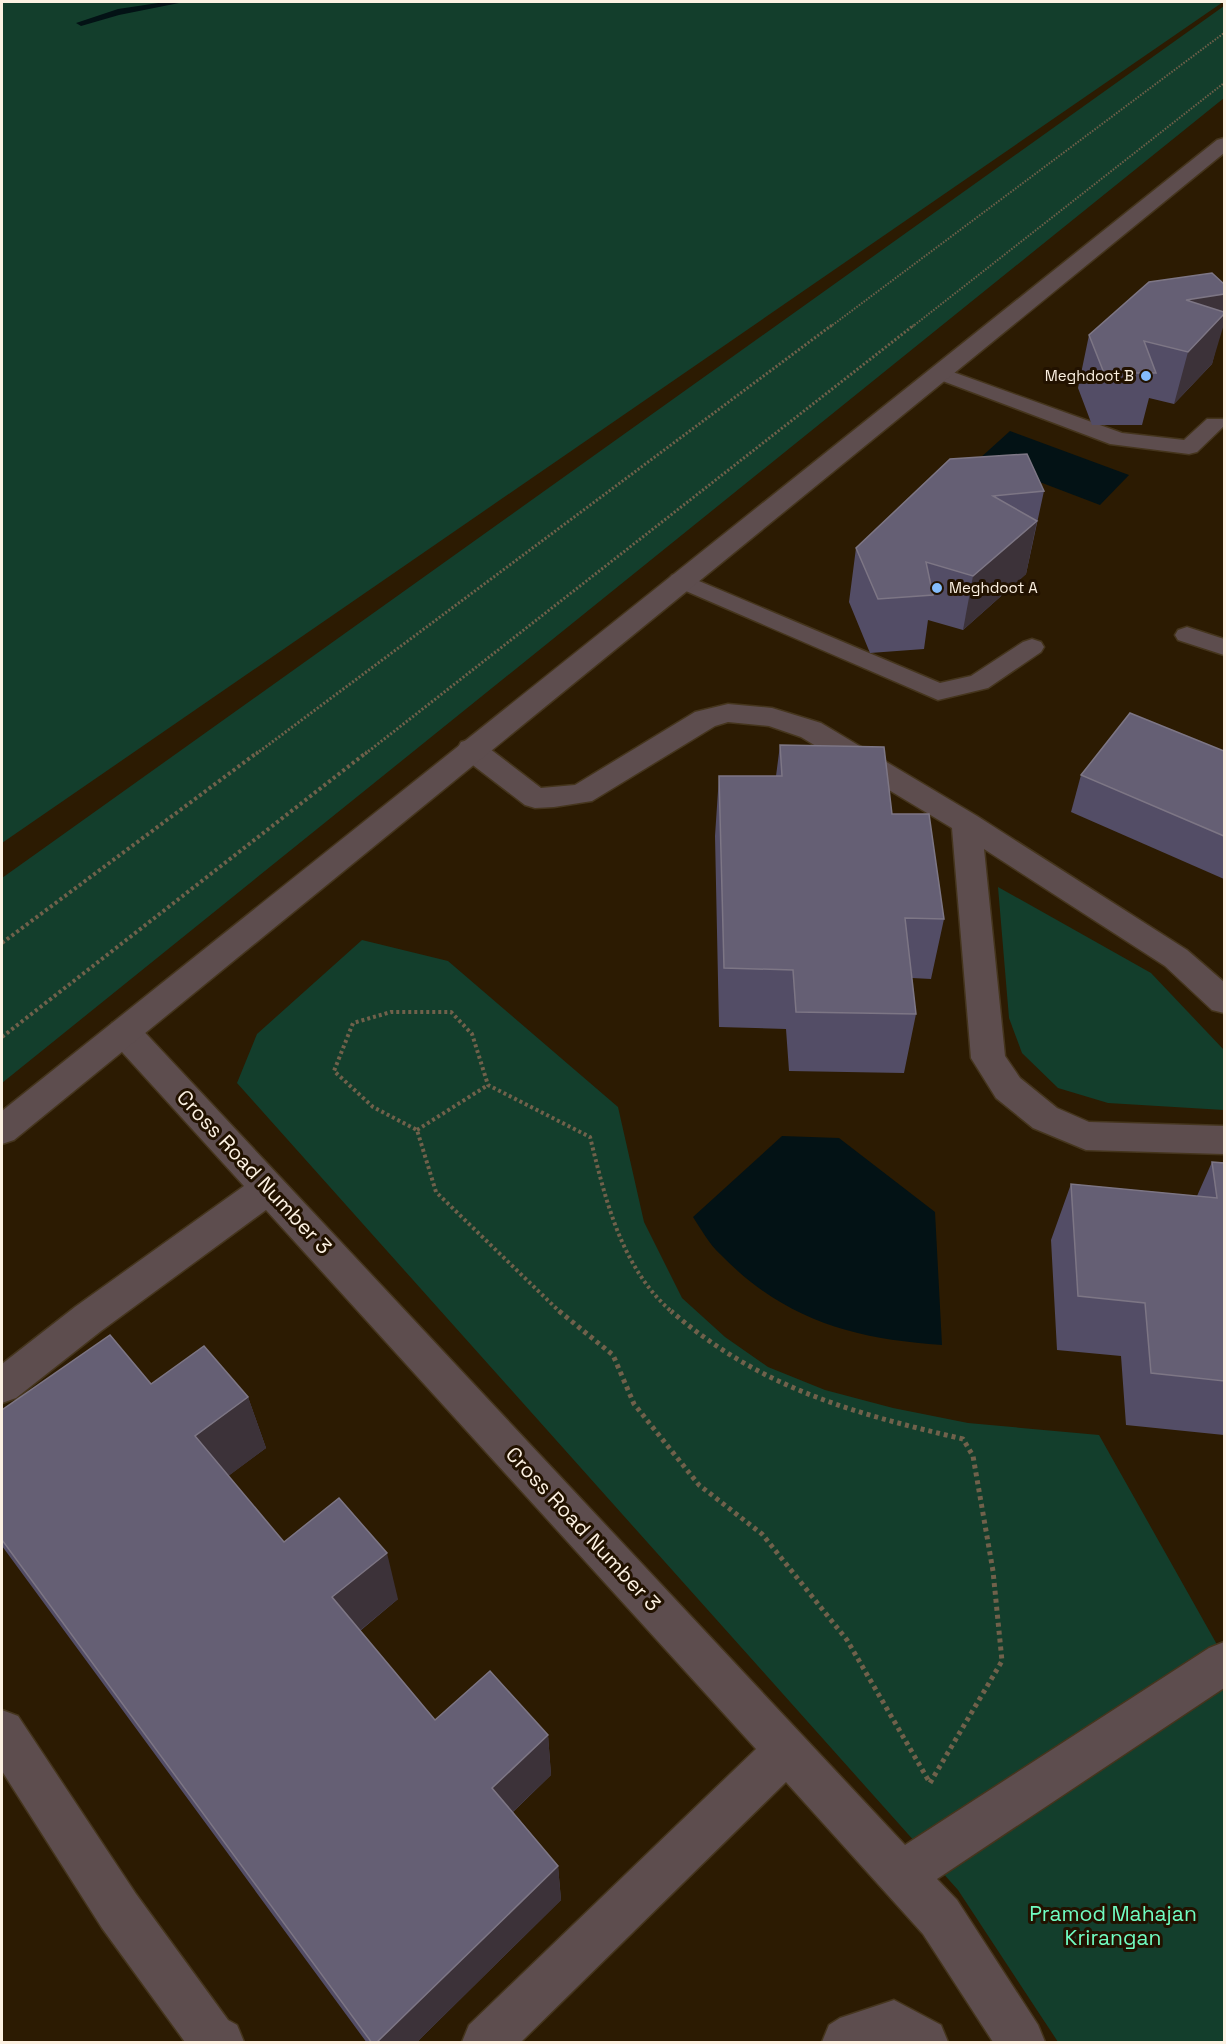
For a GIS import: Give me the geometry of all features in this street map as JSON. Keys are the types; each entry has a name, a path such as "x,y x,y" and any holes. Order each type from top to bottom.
{"street":[{"path":"2,1130 680,580 1224,144"},
{"path":"471,749 535,798 554,797 582,794 705,719 728,713 772,717 811,730 966,823 1176,958 1224,1001"},
{"path":"966,823 988,1058 1008,1088 1045,1118 1086,1136 1224,1140"},
{"name":"Cross Road Number 3","path":"124,1032 940,1917 1021,2043"},
{"path":"2,1386 88,1319 269,1188"},
{"path":"901,1875 1224,1663"},
{"path":"2,1732 119,1911 211,2037 220,2043"},
{"path":"486,2043 787,1750"},
{"path":"846,2043 857,2035 894,2024 924,2043"}],"lane":[{"path":"939,373 1118,440 1189,447 1215,424"},
{"path":"680,580 938,692 979,682 1032,647"},
{"path":"1187,635 1224,647"}],"path":[{"path":"2,943 1224,33"},
{"path":"2,1037 1224,83"},
{"path":"391,1012 451,1012 472,1034 488,1085 590,1137 613,1223 639,1273 690,1331 766,1379 884,1420 963,1438 973,1456 991,1560 1002,1661 930,1784 847,1640 762,1534 699,1485 634,1404 613,1355 558,1310 436,1192 417,1130 373,1107 334,1071 353,1023 391,1012"},
{"path":"417,1130 488,1085"}],"green space":[{"path":"2,2 1223,2 2,843"},
{"path":"1224,6 1224,98 2,1083 2,878"},
{"path":"998,887 1151,973 1224,1050 1224,1110 1108,1103 1058,1088 1022,1053 1009,1018"},
{"name":"Pramod Mahajan Krirangan","path":"362,940 448,961 618,1107 644,1222 682,1298 725,1337 768,1367 825,1390 893,1408 968,1423 1099,1435 1224,1657 1224,2042 1058,2042 958,1890 237,1083 257,1034"}],"shaded area":[{"path":"1010,431 1129,475 1100,505 979,459"},
{"path":"782,1136 839,1138 935,1212 942,1345 879,1338 822,1322 769,1295 744,1277 712,1246 693,1217"}],"building":[{"path":"1212,273 1224,284 1224,294 1186,300 1224,312 1224,314 1188,352 1144,341 1156,373 1104,373 1089,335 1149,282"},
{"path":"1027,454 1044,491 993,496 1037,521 973,576 926,562 933,595 878,599 856,548 950,459"},
{"path":"1130,713 1224,751 1224,836 1081,775"},
{"path":"780,745 884,747 892,814 929,814 944,919 905,918 916,1014 796,1012 793,970 724,968 719,776 782,776"},
{"path":"1212,1162 1224,1163 1224,1381 1151,1373 1145,1303 1078,1296 1071,1184 1217,1198"},
{"path":"110,1335 151,1384 204,1346 248,1397 195,1436 284,1542 339,1498 387,1553 332,1597 435,1720 490,1671 548,1735 492,1788 558,1866 376,2043 372,2043 2,1540 2,1410"}],"waterway":[{"path":"81,23 118,12 179,2"}],"place":[{"name":"Meghdoot B","path":"1146,376"},
{"name":"Meghdoot A","path":"937,588"}]}
